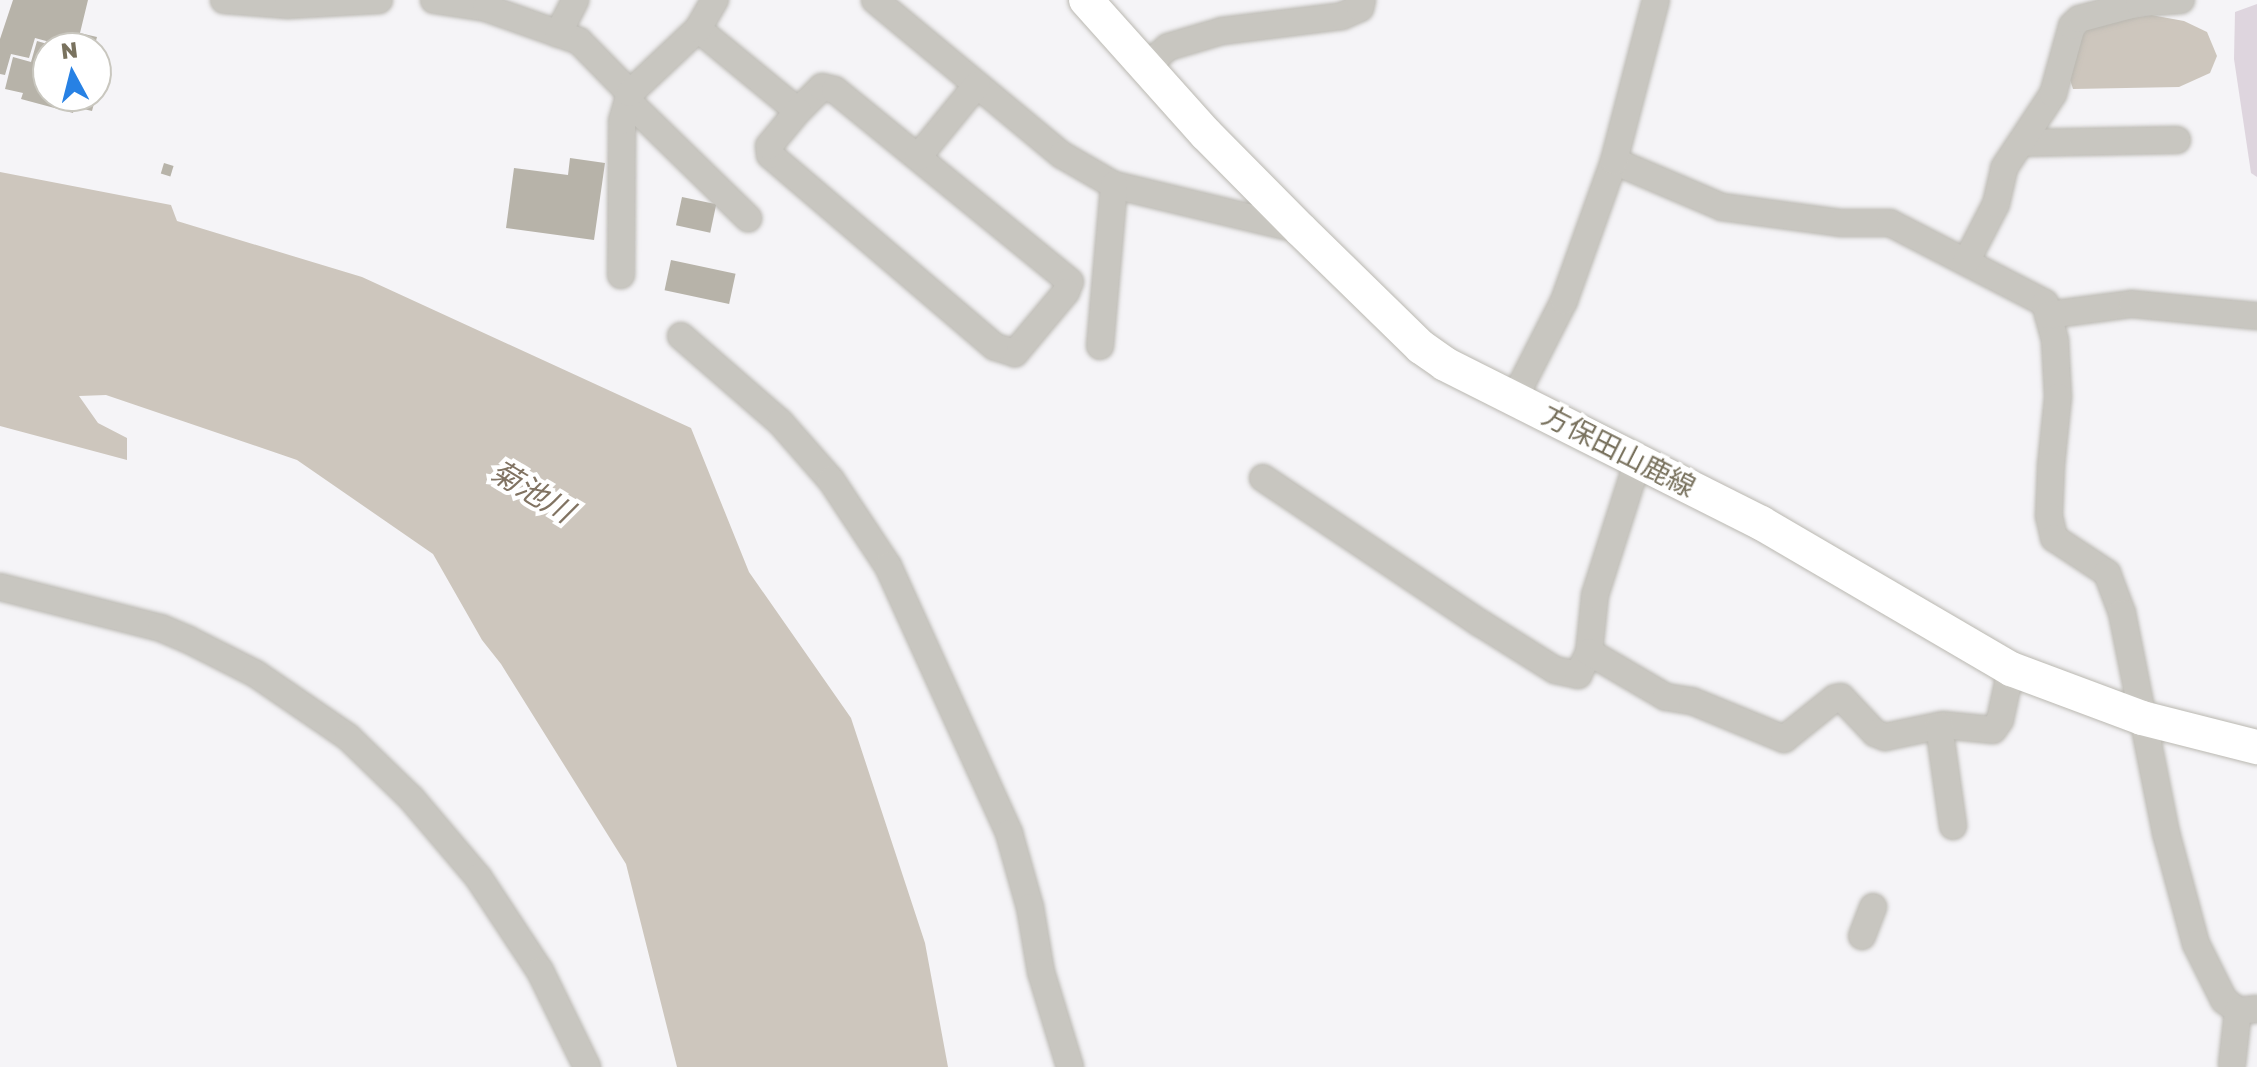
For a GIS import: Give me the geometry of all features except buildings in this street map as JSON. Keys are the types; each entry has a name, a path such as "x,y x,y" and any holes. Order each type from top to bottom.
{"main road":[{"name":"方保田山鹿線","path":"1086,0 1145,67 1301,230 1421,347 1445,364 1761,523 2011,669 2142,718 2257,747"}],"street":[{"path":"224,0 288,5 379,0"},
{"path":"434,0 486,8 579,41 629,97 748,218"},
{"path":"558,34 575,0"},
{"path":"621,275 622,121 629,97 698,29 715,0"},
{"path":"875,0 1062,155 1114,185 1301,230"},
{"path":"1145,67 1168,47 1222,31 1342,16 1360,8 1362,0"},
{"path":"1514,399 1564,301 1614,161 1656,0"},
{"path":"1966,262 1996,204 2004,168 2053,94 2072,26 2079,19 2139,3 2181,0"},
{"path":"698,29 798,111"},
{"path":"918,157 977,85"},
{"path":"822,87 835,90 1070,282 1066,292 1015,353 995,347 770,155 769,146 798,111 822,87"},
{"path":"2021,143 2177,140"},
{"path":"1614,161 1722,207 1840,223 1890,223 2045,303 2055,341 2058,397 2050,478 2049,516 2054,538 2107,573 2122,613 2166,833 2196,944 2224,1000 2248,1010 2232,1064"},
{"path":"1100,346 1114,185"},
{"path":"2048,315 2132,304 2257,316"},
{"path":"681,336 780,422 831,480 888,566 1009,833 1030,907 1041,972 1070,1067"},
{"path":"1263,478 1555,670 1578,675 1589,652 1595,595 1638,460"},
{"path":"0,587 161,628 189,640 256,674 348,737 411,798 478,877 540,971 587,1067"},
{"path":"1589,652 1666,697 1692,701 1784,739 1835,698 1841,697 1875,733 1885,737 1939,726 1993,730 2000,720 2011,669"},
{"path":"1939,726 1953,826"},
{"path":"1862,936 1873,907"}],"shaded area":[{"path":"2257,4 2257,177 2251,173 2234,59 2235,12"}],"water":[{"path":"2151,15 2184,21 2207,32 2217,56 2210,73 2179,87 2073,89 2067,70 2075,46 2090,25"},
{"name":"菊池川","path":"0,172 171,205 177,221 362,277 691,428 749,572 851,718 925,943 948,1067 677,1067 626,864 501,664 482,640 433,554 297,460 106,395 79,396 98,423 127,438 127,460 0,426"}]}
